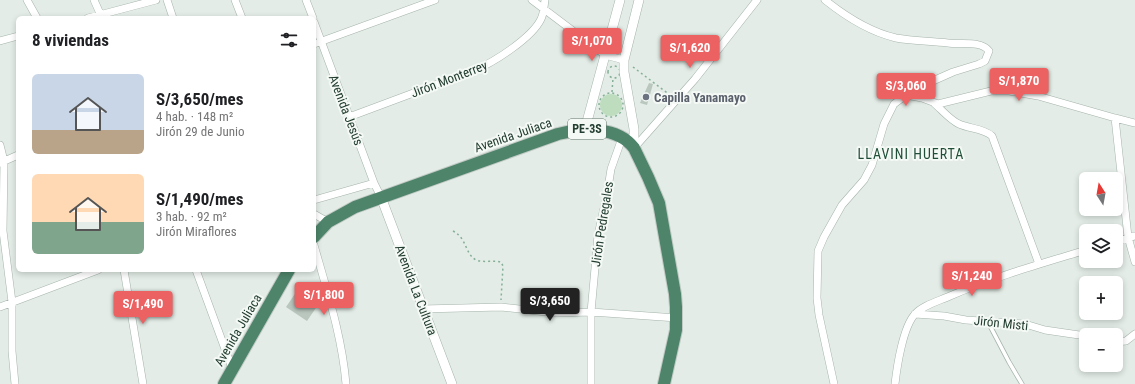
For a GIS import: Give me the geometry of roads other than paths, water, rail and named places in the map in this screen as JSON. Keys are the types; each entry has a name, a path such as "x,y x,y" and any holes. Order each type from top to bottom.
{"highway":[{"name":"Avenida Juliaca","path":"316,235 328,222 355,207 558,134 585,129 604,131 622,138 630,142 634,148 659,203 675,294 676,318 673,346 664,384"},
{"name":"Avenida Juliaca","path":"224,384 288,272"}],"street":[{"path":"27,0 36,16"},
{"path":"94,0 101,16 156,0"},
{"path":"167,0 172,16"},
{"path":"235,0 241,16"},
{"path":"306,0 312,16"},
{"path":"317,42 435,0"},
{"path":"532,0 605,55 624,60"},
{"name":"Jirón Monterrey","path":"349,117 475,70 494,60 513,47 529,33 541,18 545,0"},
{"path":"585,129 620,0"},
{"path":"634,148 634,129 624,72 624,60 639,0"},
{"path":"634,148 677,100 757,0"},
{"path":"825,0 851,18 883,34 907,39 978,45 986,47 989,51 986,61 941,77 906,95 894,104 888,115 872,165 864,180 842,205 824,237 818,251 817,273 819,315 834,384"},
{"path":"0,41 16,37"},
{"name":"Avenida Jesús","path":"317,42 381,197"},
{"path":"906,95 922,98 938,104 991,91 1009,91 1038,96 1135,123"},
{"path":"934,103 956,123 970,129 987,132 992,136 1039,264"},
{"path":"1115,118 1135,262"},
{"name":"Jirón Pedregales","path":"591,384 592,312 596,250 600,222 614,156 622,138"},
{"path":"0,145 2,162 3,231 12,302 12,351 16,384"},
{"path":"2,162 16,156"},
{"path":"316,198 374,183"},
{"name":"Avenida La Cultura","path":"381,197 452,384"},
{"path":"316,215 328,222"},
{"path":"316,252 336,323 345,367 346,384"},
{"path":"895,384 904,340 910,323 915,314 926,306 979,284 1079,252"},
{"path":"0,307 93,272"},
{"path":"124,272 144,384"},
{"path":"197,272 232,368"},
{"path":"423,309 501,307 556,313 592,312 676,318"},
{"name":"Jirón Misti","path":"915,314 1025,324 1045,330 1079,335"},
{"path":"1123,341 1126,341 1135,334"}],"lane":[{"path":"987,321 1008,362 1022,384"}],"place":[{"name":"Capilla Yanamayo","path":"646,97"}],"district":[{"name":"LLAVINI HUERTA","path":"911,154"}]}
